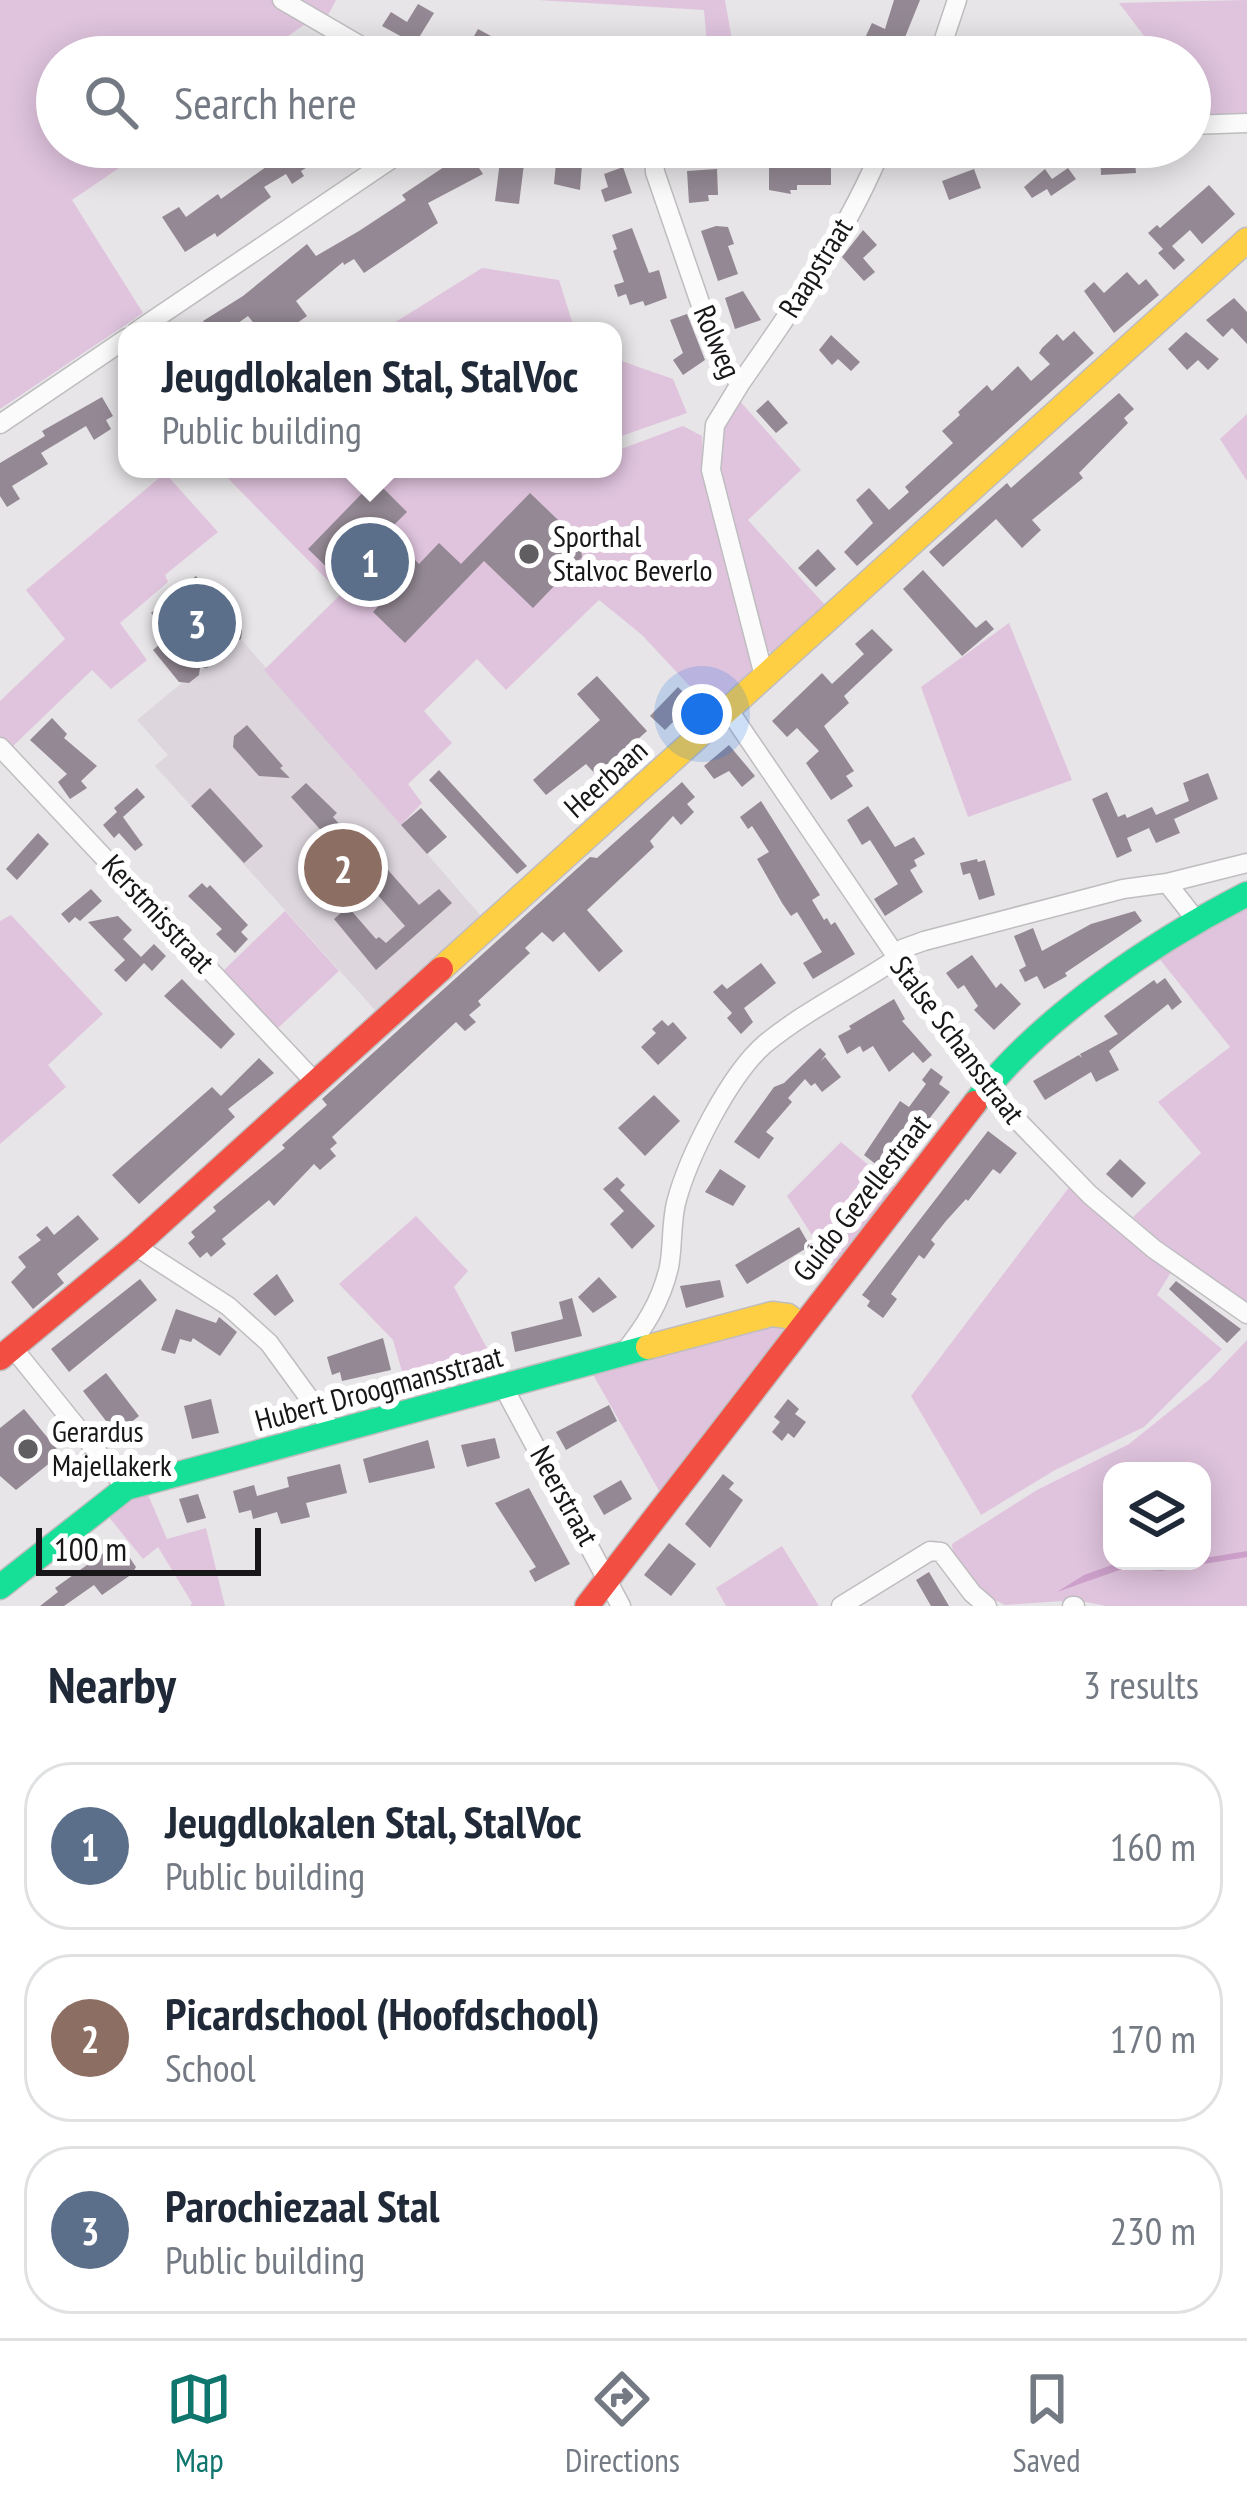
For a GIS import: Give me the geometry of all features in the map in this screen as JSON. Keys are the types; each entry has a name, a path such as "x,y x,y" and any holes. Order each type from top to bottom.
{"street":[{"path":"282,0 344,36"},
{"path":"945,36 957,0"},
{"path":"1211,124 1247,123"},
{"path":"150,322 378,168"},
{"name":"Rolweg","path":"655,168 718,355 740,384 715,425 711,470 764,676"},
{"name":"Raapstraat","path":"740,384 786,319 875,168"},
{"name":"Heerbaan","path":"7,1353 135,1246 1247,240"},
{"path":"0,424 118,344"},
{"name":"Stalse Schansstraat","path":"728,709 986,1088 1090,1196 1154,1249 1247,1314"},
{"name":"Kerstmisstraat","path":"0,747 315,1082"},
{"path":"622,1355 647,1324 658,1300 669,1266 676,1205 689,1166 743,1070 762,1047 896,959 902,950 924,940 1247,863"},
{"path":"1167,883 1196,920"},
{"name":"Guido Gezellestraat","path":"587,1606 986,1088 1077,1002 1196,920 1247,894"},
{"path":"135,1246 228,1306 269,1343 333,1431"},
{"name":"Hubert Droogmansstraat","path":"0,1587 126,1488 772,1314 788,1316 800,1325"},
{"path":"7,1353 126,1488"},
{"name":"Neerstraat","path":"503,1388 621,1606"},
{"path":"842,1606 930,1551 941,1552 987,1606"}],"shaded area":[{"path":"0,0 336,0 327,17 311,20 288,36 36,36 36,168 119,168 72,200 143,313 130,322 118,322 118,330 0,409"},
{"path":"538,0 725,0 731,36 706,36 704,10"},
{"path":"1247,0 1247,117 1211,119 1211,36 1144,36 1119,3"},
{"path":"482,268 559,280 572,322 395,322"},
{"path":"622,361 673,379 687,413 622,436"},
{"path":"738,399 801,470 748,520 825,605 772,653 766,650 720,476 721,437"},
{"path":"1247,414 1247,481 1220,439"},
{"path":"683,426 702,436 703,470 752,659 751,672 711,709 642,635 599,600 506,690 477,659 424,711 452,743 408,784 422,803 401,825 264,670 341,594 228,478 622,478 622,449"},
{"path":"159,478 169,478 218,532 165,575 168,582 120,623 147,660 111,689 92,670 11,748 0,738 0,701 65,639 26,590"},
{"path":"1009,623 1072,780 968,817 921,687"},
{"path":"241,639 481,916 376,1011 155,766 168,755 137,720"},
{"path":"1247,900 1247,1308 1176,1256 1133,1217 1201,1153 1158,1102 1230,1047 1154,952"},
{"path":"285,911 339,971 278,1028 223,971"},
{"path":"11,915 103,1014 48,1065 66,1087 0,1144 0,921"},
{"path":"841,1142 896,1188 834,1270 787,1196"},
{"path":"1070,1186 1117,1231 1173,1269 1157,1295 1222,1349 1144,1427 1055,1470 981,1515 911,1396"},
{"path":"416,1216 468,1271 454,1287 502,1376 411,1403 393,1340 339,1284"},
{"path":"775,1323 784,1331 784,1338 662,1496 591,1371"},
{"path":"1247,1340 1247,1606 1106,1606 1076,1600 1005,1605 972,1582 952,1544 1037,1490 1129,1444 1210,1379"},
{"path":"146,1490 167,1539 206,1528 225,1606 190,1606 158,1547 143,1559 108,1516"},
{"path":"782,1546 819,1606 726,1606 716,1588"},
{"path":"1247,1551 1247,1557 1211,1563 1211,1557"},
{"path":"1103,1568 1119,1570 1057,1592"}],"building":[{"path":"894,0 920,0 905,36 866,36 872,23 885,29"},
{"path":"418,4 434,13 420,36 400,36 382,26 391,12 407,22"},
{"path":"265,168 306,168 301,171 304,176 292,184 286,174 264,187 271,197 217,237 215,233 185,252 162,217 179,207 186,217 218,194 221,199"},
{"path":"442,168 479,168 483,174 428,203 438,223 364,273 354,259 343,262 296,301 307,316 299,322 253,322 248,316 240,322 203,321 243,296 307,244 316,256 406,200 402,195"},
{"path":"499,168 524,168 519,204 495,201"},
{"path":"556,168 582,168 580,190 554,184"},
{"path":"623,168 632,193 605,202 604,174"},
{"path":"769,168 831,168 831,185 797,185 791,194 769,190"},
{"path":"1068,168 1076,179 1051,196 1047,189 1032,198 1024,187 1045,169 1052,179"},
{"path":"1101,168 1136,168 1136,173 1101,175"},
{"path":"717,169 718,195 689,203 687,171"},
{"path":"974,169 981,188 949,200 942,181"},
{"path":"1209,185 1235,214 1202,244 1190,230 1172,246 1185,260 1174,270 1148,233"},
{"path":"728,227 734,244 728,246 738,274 718,281 701,231"},
{"path":"632,228 649,273 659,270 667,298 645,306 643,301 630,305 626,294 618,297 614,285 624,282 612,235"},
{"path":"863,230 877,245 863,258 875,272 864,281 842,257"},
{"path":"1127,272 1139,285 1146,279 1159,295 1114,333 1084,291 1094,282 1104,293"},
{"path":"743,291 761,320 735,329 725,298"},
{"path":"1234,298 1247,312 1247,344 1232,328 1223,337 1206,320"},
{"path":"687,314 705,360 683,375 673,360 683,353 670,320"},
{"path":"1074,331 1094,353 857,566 844,552 873,523 856,500 869,488 889,510 909,492 905,487 953,443 942,431 958,412 987,385 992,391 1018,366 1031,381 1050,364 1039,353 1042,348 1057,334 1063,341"},
{"path":"1186,332 1219,359 1208,370 1198,360 1187,370 1168,349"},
{"path":"831,335 860,362 851,371 838,359 832,365 819,350"},
{"path":"1119,393 1134,409 1124,418 1128,423 1079,473 1083,478 1032,520 1041,530 1022,548 996,519 943,567 929,552 1007,483 1011,488"},
{"path":"102,397 113,416 106,420 111,429 94,440 86,426 41,453 48,464 12,486 20,499 7,507 0,496 0,463 45,436 42,431"},
{"path":"768,400 788,423 776,433 756,411"},
{"path":"375,480 407,512 387,532 419,564 439,543 461,564 530,493 580,541 582,557 533,608 484,561 405,643 373,612 382,602 349,571 340,580 308,549"},
{"path":"818,549 836,569 816,587 798,568"},
{"path":"923,570 976,628 986,620 994,629 962,656 903,589"},
{"path":"196,576 242,630 241,639 217,654 207,668 200,668 189,683 179,682 153,650 170,636 151,613"},
{"path":"872,629 893,650 844,696 849,703 824,726 854,771 846,776 853,786 831,800 806,763 819,751 797,728 787,737 772,721 822,673 832,684 864,654 855,644"},
{"path":"597,676 647,731 597,776 586,764 546,795 533,780 600,720 577,694"},
{"path":"678,687 693,702 665,730 650,716"},
{"path":"52,718 67,734 64,738 97,766 81,781 87,788 70,799 58,782 67,774 30,740"},
{"path":"247,725 290,778 259,776 233,747 234,736"},
{"path":"729,745 755,776 742,787 729,771 714,779 704,766"},
{"path":"439,770 527,866 517,874 429,780"},
{"path":"1208,773 1218,799 1174,819 1180,833 1156,843 1149,828 1127,838 1132,851 1117,858 1092,799 1107,792 1118,817 1152,807 1156,815 1189,801 1183,783"},
{"path":"682,782 695,797 687,804 694,812 681,825 673,816 650,841 654,847 587,910 623,951 599,972 564,932 553,942 542,932 525,948 530,953 478,1001 481,1005 469,1015 476,1022 465,1031 456,1022 332,1137 337,1143 330,1149 336,1156 320,1170 314,1164 274,1206 269,1200 222,1239 226,1244 211,1257 207,1252 200,1258 188,1243 195,1237 191,1232 216,1211 213,1207 285,1148 282,1145 327,1105 322,1099 590,857 597,858"},
{"path":"306,783 337,813 333,817 368,856 372,852 419,905 439,889 452,903 376,970 334,919 348,907 376,939 386,943 405,926 354,868 346,868 335,856 336,847 291,797"},
{"path":"137,788 145,797 123,817 143,845 135,851 119,833 114,838 103,825"},
{"path":"210,788 263,846 244,863 191,806"},
{"path":"761,801 820,895 812,900 824,920 831,925 835,922 855,954 813,979 803,963 822,952 797,912 791,916 782,903 757,859 769,852 740,817"},
{"path":"868,806 895,847 914,837 925,854 914,860 917,866 910,870 923,892 885,916 874,899 898,884 870,840 862,845 847,820"},
{"path":"421,808 447,837 427,854 401,825"},
{"path":"38,833 49,844 17,880 6,869"},
{"path":"985,860 995,895 979,900 970,873 963,875 960,863"},
{"path":"202,883 207,888 210,885 248,925 241,932 248,939 235,953 216,934 222,929 188,896"},
{"path":"91,889 102,901 80,921 75,917 69,923 61,914"},
{"path":"1135,911 1142,921 1065,973 1067,976 1044,989 1037,976 1025,982 1019,970 1026,966 1014,936 1033,928 1042,951 1091,924"},
{"path":"118,916 132,930 123,939 141,957 154,944 166,956 152,971 144,963 126,982 114,970 125,960 88,922"},
{"path":"972,955 996,988 1001,983 1021,1004 994,1030 974,1010 978,1006 964,985 958,989 946,973"},
{"path":"761,963 776,983 744,1008 753,1022 741,1034 727,1018 732,1013 713,992 722,984 727,989"},
{"path":"1165,978 1182,1002 1172,1010 1168,1004 1109,1051 1119,1070 1096,1082 1091,1072 1045,1100 1033,1081 1118,1034 1104,1016 1154,980 1157,984"},
{"path":"182,979 235,1034 221,1049 164,996"},
{"path":"894,999 902,1021 932,1055 923,1063 913,1052 889,1072 873,1046 863,1052 860,1046 847,1054 838,1036"},
{"path":"662,1020 668,1026 673,1022 687,1038 658,1065 641,1047"},
{"path":"820,1048 826,1054 821,1061 825,1057 841,1077 822,1092 805,1079 766,1132 774,1138 759,1159 734,1142 774,1087"},
{"path":"259,1058 274,1073 228,1109 235,1117 139,1204 112,1175 212,1087 221,1096"},
{"path":"931,1068 943,1077 939,1084 950,1092 887,1173 864,1155 900,1101 909,1107"},
{"path":"654,1095 680,1121 645,1156 618,1128"},
{"path":"988,1131 1017,1153 1000,1174 993,1169 946,1221 924,1259 919,1255 891,1294 897,1299 883,1318 867,1306 870,1301 862,1295"},
{"path":"1120,1159 1146,1183 1132,1198 1106,1174"},
{"path":"720,1169 746,1186 733,1206 705,1192"},
{"path":"617,1177 625,1185 620,1190 655,1226 632,1249 610,1224 624,1211 603,1189"},
{"path":"78,1215 99,1239 57,1274 64,1283 33,1309 11,1282 26,1267 18,1257 41,1240 36,1235 47,1226 54,1235"},
{"path":"799,1227 810,1246 747,1284 735,1265"},
{"path":"277,1274 294,1301 275,1316 253,1294"},
{"path":"599,1277 617,1297 593,1313 578,1297"},
{"path":"140,1279 157,1300 69,1372 51,1349"},
{"path":"720,1280 724,1297 686,1308 680,1286"},
{"path":"1176,1281 1241,1329 1227,1343 1169,1289"},
{"path":"572,1298 582,1336 515,1352 511,1332 563,1319 559,1302"},
{"path":"176,1309 216,1323 219,1317 237,1332 220,1356 193,1338 191,1342 180,1339 175,1354 161,1350"},
{"path":"383,1338 391,1370 342,1381 340,1372 332,1375 327,1357"},
{"path":"106,1373 139,1416 116,1434 83,1391"},
{"path":"211,1399 219,1433 192,1439 184,1406"},
{"path":"788,1399 799,1409 795,1414 806,1422 794,1438 788,1433 782,1441 772,1432 780,1422 774,1417"},
{"path":"609,1405 617,1421 566,1450 556,1432"},
{"name":"Gerardus Majellakerk","path":"24,1409 61,1454 16,1490 0,1476 0,1428"},
{"path":"495,1438 500,1458 467,1467 461,1445"},
{"path":"428,1440 435,1468 369,1483 363,1459"},
{"path":"340,1464 347,1493 306,1503 310,1517 281,1524 277,1512 253,1519 251,1510 239,1513 233,1491 254,1485 257,1496 289,1487 287,1477"},
{"path":"723,1474 734,1483 729,1489 743,1500 710,1548 685,1524"},
{"path":"621,1480 632,1499 604,1515 593,1496"},
{"path":"529,1488 570,1564 535,1582 529,1571 536,1567 495,1503"},
{"path":"198,1494 206,1518 187,1523 179,1499"},
{"path":"119,1542 136,1567 132,1574 102,1595 94,1585 64,1606 40,1606 58,1592 55,1588"},
{"path":"669,1543 696,1564 671,1596 644,1575"},
{"path":"929,1572 949,1606 931,1606 916,1580"}],"traffic: fast":[{"path":"975,1103 1031,1042 1100,985 1247,894"},
{"path":"0,1587 126,1488 648,1347"}],"traffic: slow":[{"path":"441,969 1247,240"},
{"path":"648,1347 772,1314 788,1316 800,1325"}],"traffic: jam":[{"path":"0,1358 135,1246 441,969"},
{"path":"587,1606 975,1103"}],"place":[{"name":"Sporthal Stalvoc Beverlo","path":"529,554"},
{"name":"Jeugdlokalen Stal, StalVoc","path":"370,562"},
{"name":"Parochiezaal Stal","path":"197,623"},
{"name":"Picardschool (Hoofdschool)","path":"343,868"},
{"name":"Gerardus Majellakerk","path":"28,1449"}]}
